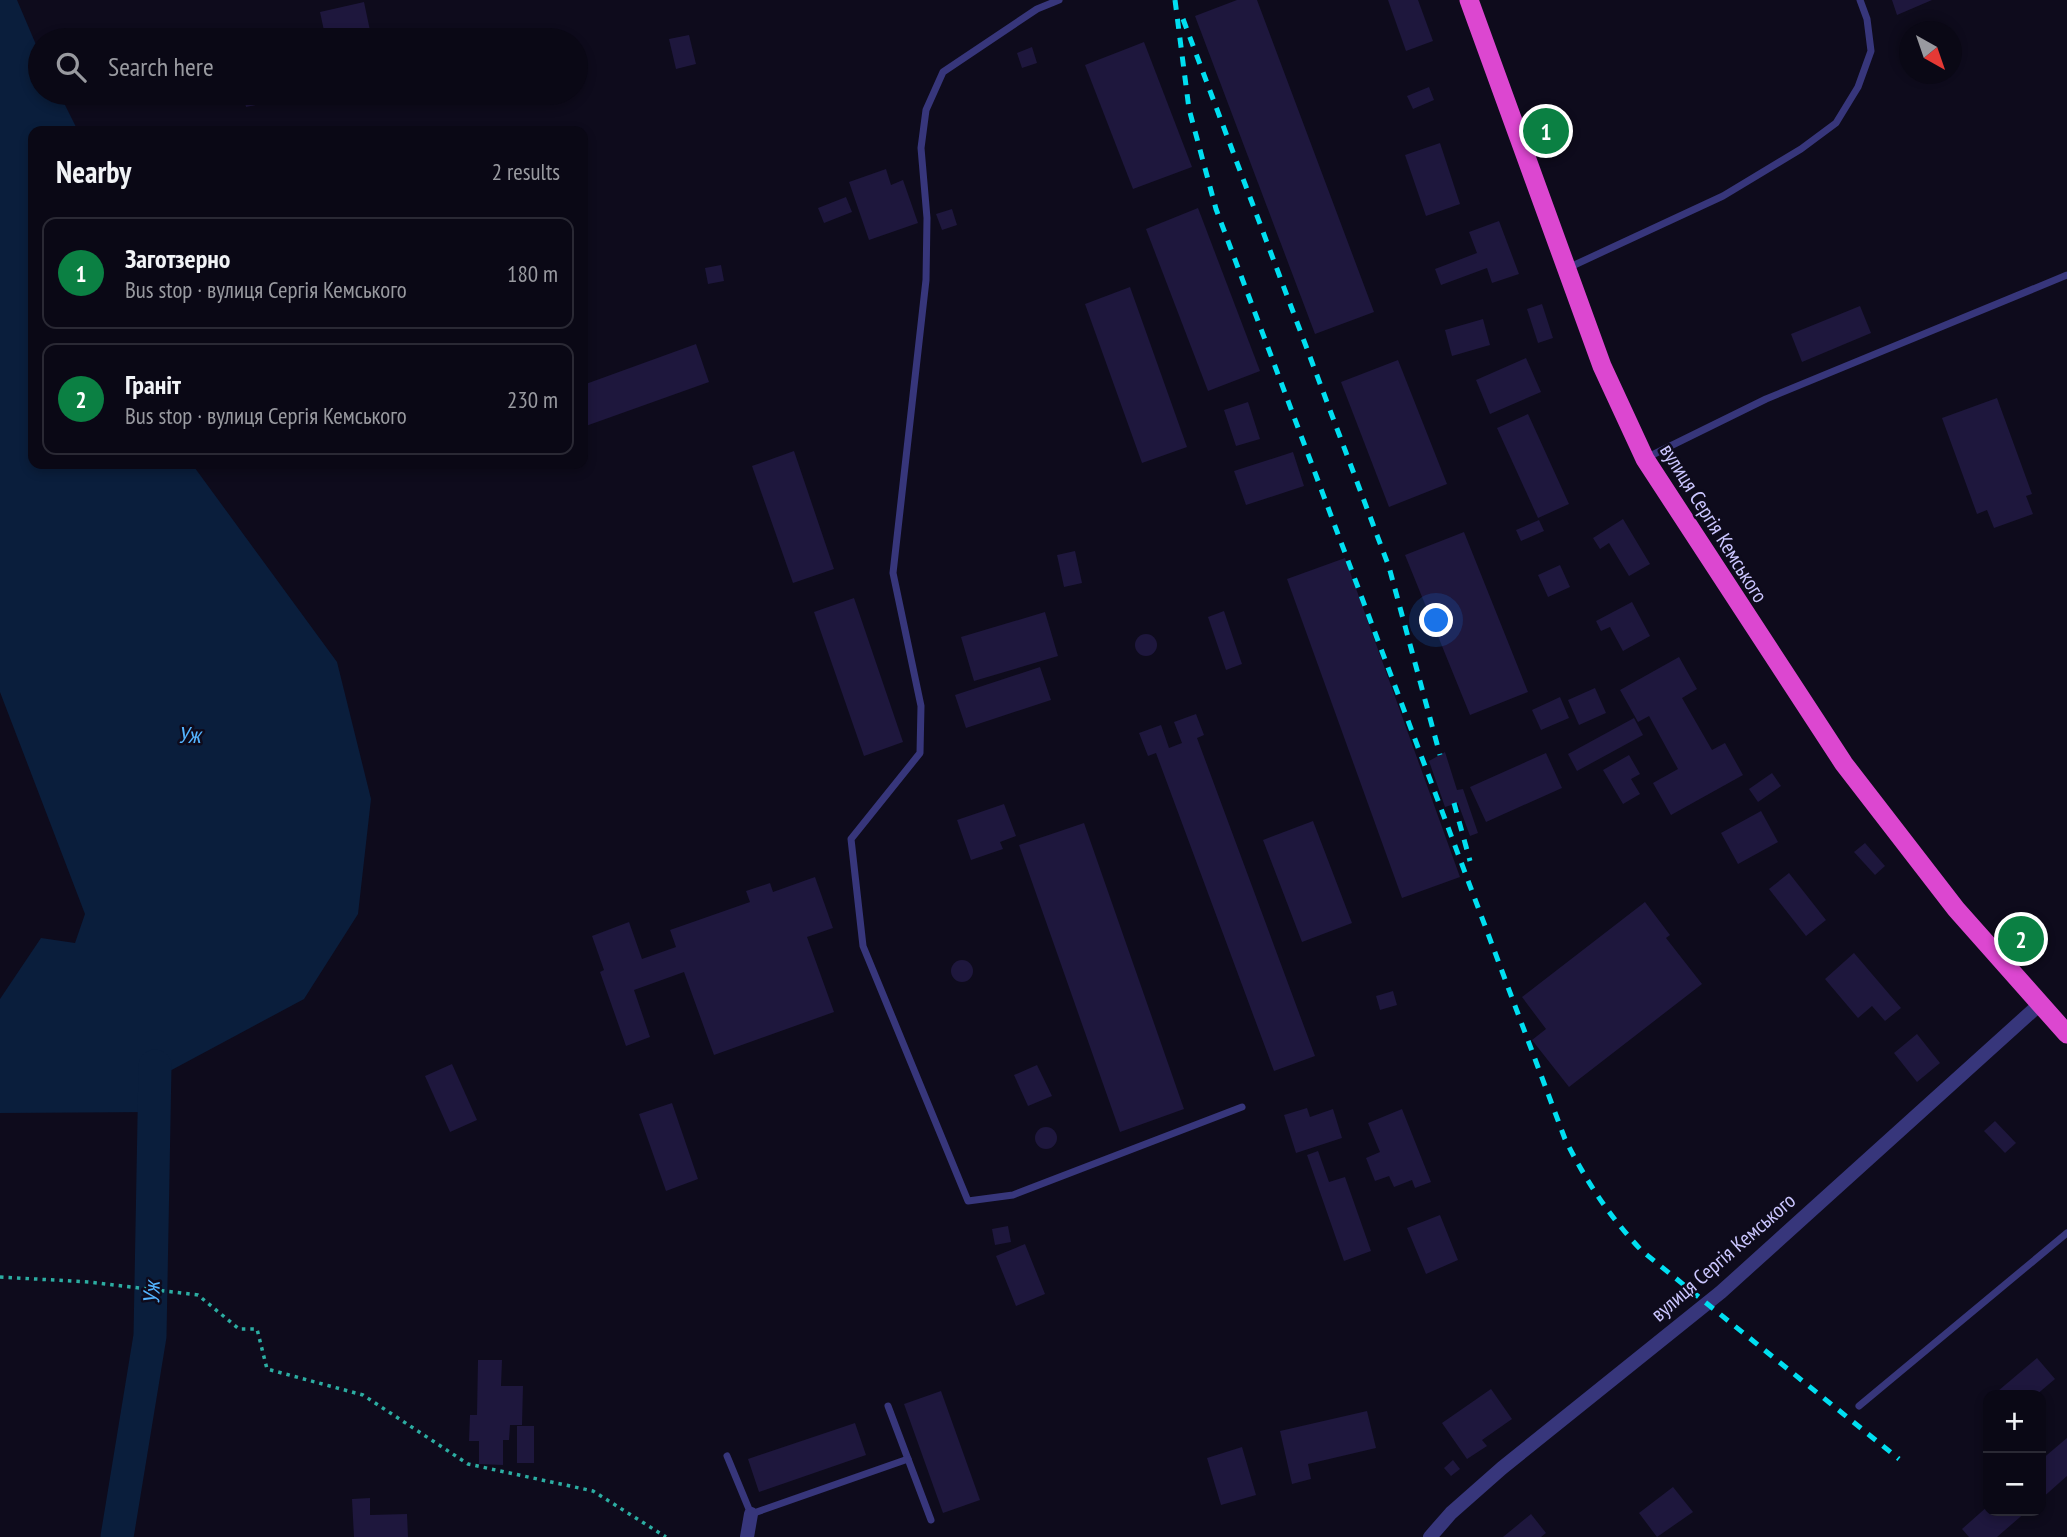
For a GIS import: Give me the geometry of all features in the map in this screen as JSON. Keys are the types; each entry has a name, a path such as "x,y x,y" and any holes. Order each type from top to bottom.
{"highway":[{"name":"вулиця Сергія Кемського","path":"1469,0 1602,366 1645,459 1844,764 1956,909 2067,1034"}],"street":[{"name":"вулиця Сергія Кемського","path":"1430,1537 1451,1513 1502,1468 1721,1292 2040,1004"},
{"path":"747,1537 751,1514"}],"lane":[{"path":"1059,0 1037,9 943,72 926,110 920,148 927,218 926,280 893,573 921,706 920,753 851,839 863,946 968,1201 1013,1195 1242,1107"},
{"path":"1568,268 1723,196 1801,149 1836,123 1858,87 1871,51 1867,19 1860,0"},
{"path":"1645,459 1766,399 2067,275"},
{"path":"1858,1406 2067,1233"},
{"path":"888,1406 931,1520"},
{"path":"727,1456 751,1514 908,1459"}],"path":[{"path":"0,1277 198,1295 239,1329 257,1329 267,1369 363,1395 468,1464 593,1491 666,1537"}],"water":[{"name":"Уж","path":"0,0 17,0 29,28 28,105 65,105 76,126 28,126 28,469 196,469 337,662 371,799 358,914 304,999 166,1073 166,1110 0,1113 0,999 41,938 75,943 85,914 0,692"}],"building":[{"path":"1237,0 1257,0 1374,312 1315,334 1195,16"},
{"path":"1388,0 1418,0 1433,41 1406,51"},
{"path":"1892,0 1932,0 1897,15"},
{"path":"364,2 369,28 323,28 320,12"},
{"path":"689,35 696,64 676,69 669,39"},
{"path":"1144,42 1192,167 1133,189 1085,65"},
{"path":"1032,47 1037,63 1022,68 1017,53"},
{"path":"1429,87 1434,100 1413,109 1407,96"},
{"path":"1440,143 1460,204 1426,216 1405,155"},
{"path":"886,169 891,185 903,180 918,223 869,240 849,182"},
{"path":"846,197 852,212 824,223 818,208"},
{"path":"1198,208 1260,371 1208,391 1146,229"},
{"path":"952,209 957,225 942,230 936,214"},
{"path":"1499,221 1519,274 1492,283 1487,268 1441,285 1435,269 1477,253 1469,232"},
{"path":"721,265 724,281 708,284 705,268"},
{"path":"1130,287 1187,447 1142,463 1085,304"},
{"path":"1542,304 1553,338 1538,343 1527,309"},
{"path":"1860,306 1871,333 1802,362 1791,334"},
{"path":"1483,319 1490,345 1452,356 1445,330"},
{"path":"696,344 709,382 588,425 588,383"},
{"path":"1526,358 1541,392 1490,414 1476,380"},
{"path":"1398,360 1447,484 1389,507 1341,382"},
{"path":"1997,398 2032,494 2026,496 2033,514 1994,528 1987,510 1977,514 1942,418"},
{"path":"1248,402 1260,439 1236,446 1224,410"},
{"path":"1528,414 1569,504 1538,518 1497,428"},
{"path":"794,451 834,569 793,583 752,466"},
{"path":"1293,452 1304,486 1246,505 1234,471"},
{"path":"1623,519 1650,564 1629,576 1609,543 1600,549 1593,538"},
{"path":"1539,520 1544,531 1521,541 1516,530"},
{"path":"1464,532 1528,692 1470,715 1405,555"},
{"path":"1075,551 1082,583 1064,587 1057,555"},
{"path":"1345,558 1460,877 1402,898 1287,579"},
{"path":"1560,565 1570,587 1548,597 1538,575"},
{"path":"854,598 903,742 864,756 814,612"},
{"path":"1632,602 1650,636 1623,651 1610,627 1601,631 1596,621"},
{"path":"1224,611 1242,664 1226,670 1208,617"},
{"path":"1045,612 1058,656 974,681 961,637"},
{"path":"1142,634 1150,634 1157,641 1157,649 1150,656 1142,656 1135,649 1135,641"},
{"path":"1679,657 1697,689 1682,698 1712,750 1725,743 1743,775 1671,815 1653,783 1678,769 1649,716 1638,722 1620,690"},
{"path":"1040,667 1051,700 966,728 955,695"},
{"path":"1595,688 1606,713 1579,725 1568,700"},
{"path":"1560,697 1569,718 1541,730 1532,710"},
{"path":"1196,714 1204,735 1197,738 1315,1056 1274,1071 1156,753 1148,756 1139,733 1161,725 1169,748 1182,743 1174,722"},
{"path":"1634,718 1643,735 1577,771 1568,754"},
{"path":"1445,752 1457,790 1463,789 1478,833 1470,836 1458,803 1445,807 1429,761"},
{"path":"1546,753 1562,788 1486,822 1470,787"},
{"path":"1629,755 1640,774 1631,779 1640,794 1623,804 1603,770"},
{"path":"1772,773 1781,786 1758,802 1749,789"},
{"path":"1004,804 1016,836 1000,842 1003,849 971,860 957,820"},
{"path":"1761,811 1778,842 1738,864 1721,833"},
{"path":"1313,821 1352,923 1302,942 1263,840"},
{"path":"1084,823 1184,1109 1120,1132 1019,845"},
{"path":"1865,843 1885,866 1875,875 1854,852"},
{"path":"1789,873 1826,920 1806,936 1769,889"},
{"path":"815,877 833,928 807,937 834,1012 714,1055 684,972 634,990 650,1037 626,1046 600,972 604,970 592,936 629,922 642,959 676,947 670,930 750,902 746,891 770,883 773,892"},
{"path":"1645,902 1670,935 1666,938 1702,984 1569,1087 1532,1040 1546,1029 1522,997"},
{"path":"1854,953 1901,1008 1885,1021 1872,1006 1858,1018 1825,979"},
{"path":"958,960 966,960 973,967 973,975 966,982 958,982 951,975 951,967"},
{"path":"1393,991 1397,1005 1380,1010 1376,996"},
{"path":"1917,1034 1940,1063 1917,1082 1894,1053"},
{"path":"452,1064 477,1120 450,1132 425,1076"},
{"path":"1037,1065 1052,1096 1028,1106 1014,1075"},
{"path":"672,1103 698,1179 666,1191 639,1114"},
{"path":"1307,1108 1310,1117 1333,1109 1342,1138 1296,1153 1284,1115"},
{"path":"1402,1109 1431,1182 1415,1188 1412,1180 1394,1187 1389,1176 1375,1181 1366,1158 1380,1152 1368,1123"},
{"path":"1995,1121 2016,1143 2005,1153 1984,1131"},
{"path":"1042,1127 1050,1127 1057,1134 1057,1142 1050,1149 1042,1149 1035,1142 1035,1134"},
{"path":"1318,1151 1329,1182 1345,1177 1371,1251 1344,1261 1307,1155"},
{"path":"1440,1215 1458,1260 1426,1274 1407,1228"},
{"path":"1008,1226 1011,1242 995,1245 992,1229"},
{"path":"1025,1244 1045,1294 1016,1306 996,1256"},
{"path":"2037,1358 2055,1379 2042,1390 1999,1390"},
{"path":"478,1360 502,1360 501,1386 523,1386 522,1425 510,1425 509,1440 503,1440 503,1465 479,1464 479,1441 469,1441 470,1415 477,1415"},
{"path":"1491,1389 1512,1419 1482,1440 1487,1446 1467,1459 1442,1423"},
{"path":"941,1391 980,1500 943,1513 904,1404"},
{"path":"1367,1411 1376,1448 1308,1464 1311,1479 1292,1484 1280,1431"},
{"path":"855,1423 866,1455 759,1492 748,1459"},
{"path":"517,1426 534,1426 534,1463 517,1463"},
{"path":"2067,1438 2067,1476 2046,1495 2046,1456"},
{"path":"1242,1447 1256,1495 1221,1505 1207,1458"},
{"path":"1453,1460 1460,1469 1451,1476 1444,1468"},
{"path":"1673,1487 1693,1512 1657,1537 1639,1513"},
{"path":"370,1498 370,1515 407,1514 408,1537 354,1537 352,1499"},
{"path":"1983,1510 1983,1516 2021,1516 1997,1537 1969,1537 1962,1529"},
{"path":"1531,1514 1546,1533 1541,1537 1503,1537"}],"waterway":[{"name":"Уж","path":"117,1537 150,1336 155,1066"}],"railway":[{"path":"1175,0 1189,109 1216,209 1565,1139 1599,1198 1642,1251 1899,1459"},
{"path":"1183,19 1389,567 1440,755"},
{"path":"1454,803 1470,861"}],"place":[{"name":"Заготзерно","path":"1546,131"},
{"name":"Граніт","path":"2021,939"}]}
